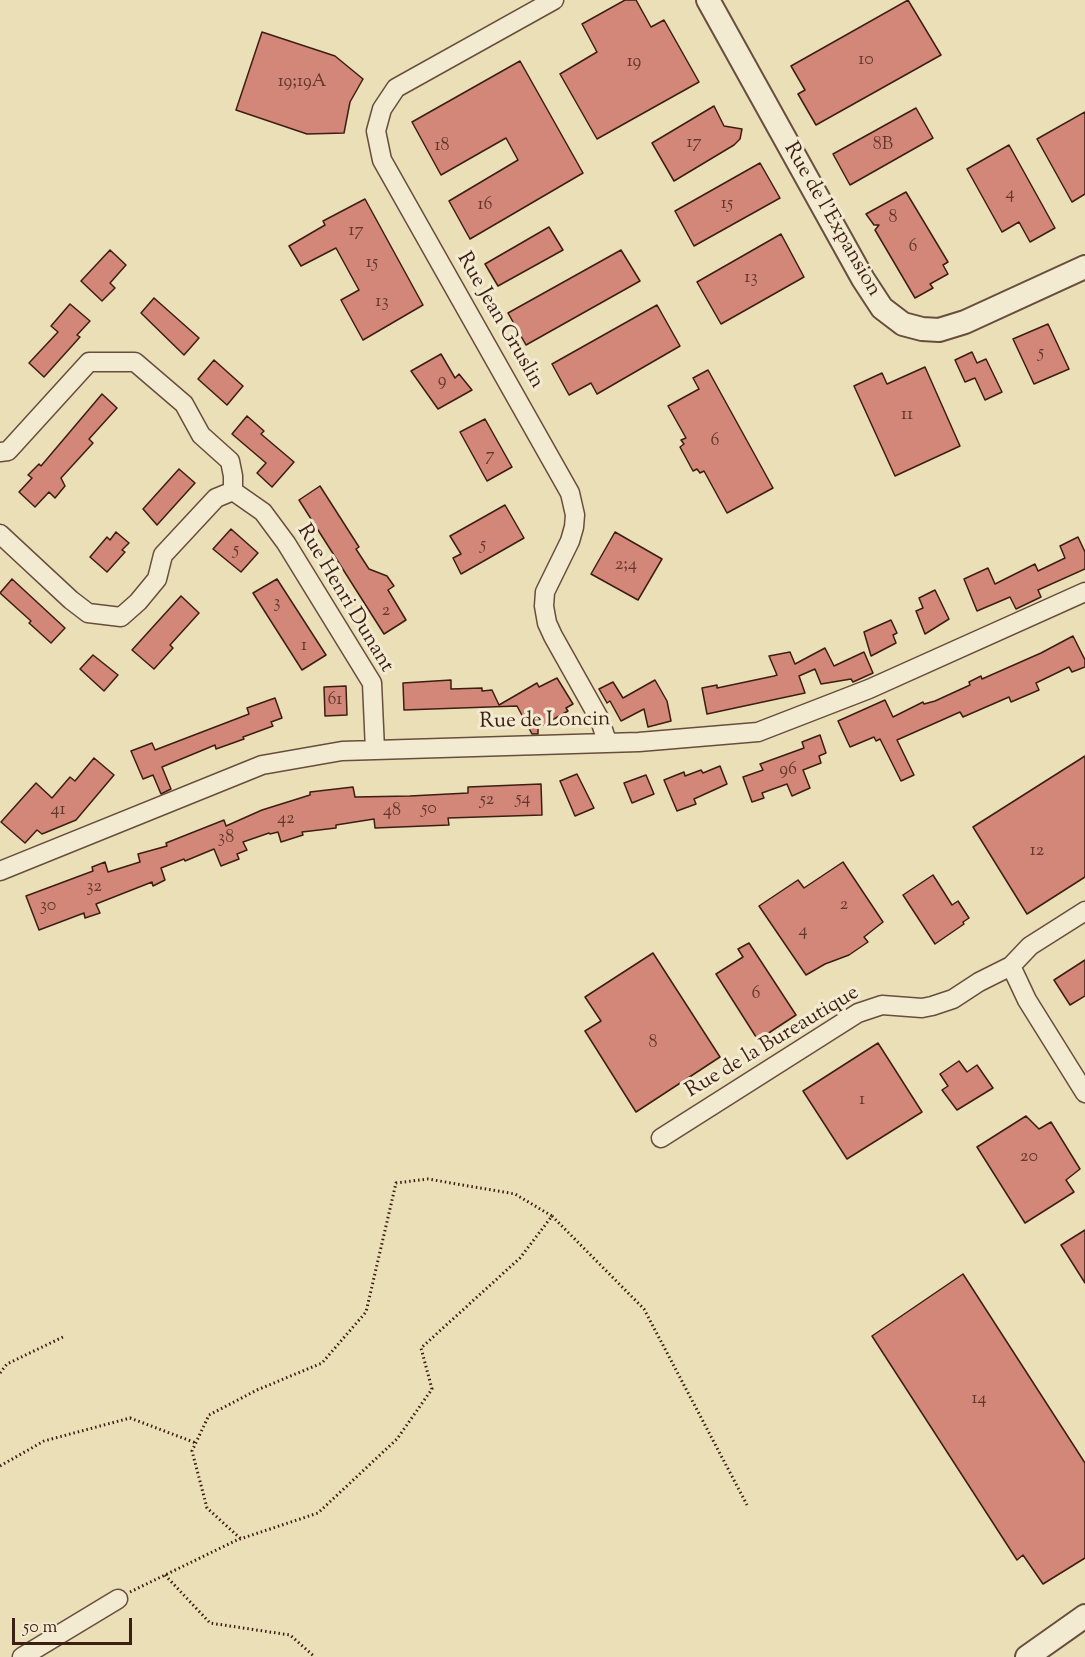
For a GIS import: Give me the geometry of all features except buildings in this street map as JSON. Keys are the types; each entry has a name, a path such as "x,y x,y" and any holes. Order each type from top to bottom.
{"street":[{"name":"Rue Jean Gruslin","path":"554,0 396,88 382,109 376,131 382,160 570,493 575,515 574,527 570,541 545,592 544,606 553,636 600,720 607,742"},
{"name":"Rue de l'Expansion","path":"708,0 863,279 882,308 903,324 922,329 939,330 965,322 1085,267"},
{"path":"0,452 8,451 89,362 135,362 184,404 201,435 230,461 233,476 233,491 216,498 163,555 157,579 138,602 121,617 88,613 0,534"},
{"name":"Rue Henri Dunant","path":"233,491 263,512 286,543 372,683 375,750"},
{"name":"Rue de Loncin","path":"0,871 262,765 342,750 639,742 758,732 868,689 1085,592"},
{"name":"Rue de la Bureautique","path":"661,1138 858,1014 882,1005 922,1008 953,999 979,982 1011,966 1030,946 1085,911"},
{"path":"1011,966 1027,1000 1085,1093"},
{"path":"22,1657 118,1599"},
{"path":"1027,1657 1085,1617"}],"path":[{"path":"242,1539 207,1508 192,1450 209,1415 257,1390 322,1363 366,1312 396,1183 428,1179 514,1194 552,1216 644,1309 747,1505"},
{"path":"118,1599 242,1539 318,1513 397,1439 432,1389 421,1348 520,1258 552,1216"},
{"path":"0,1373 7,1364 65,1336"},
{"path":"0,1466 44,1441 130,1418 196,1443"},
{"path":"165,1575 210,1623 290,1635 315,1657"}]}
